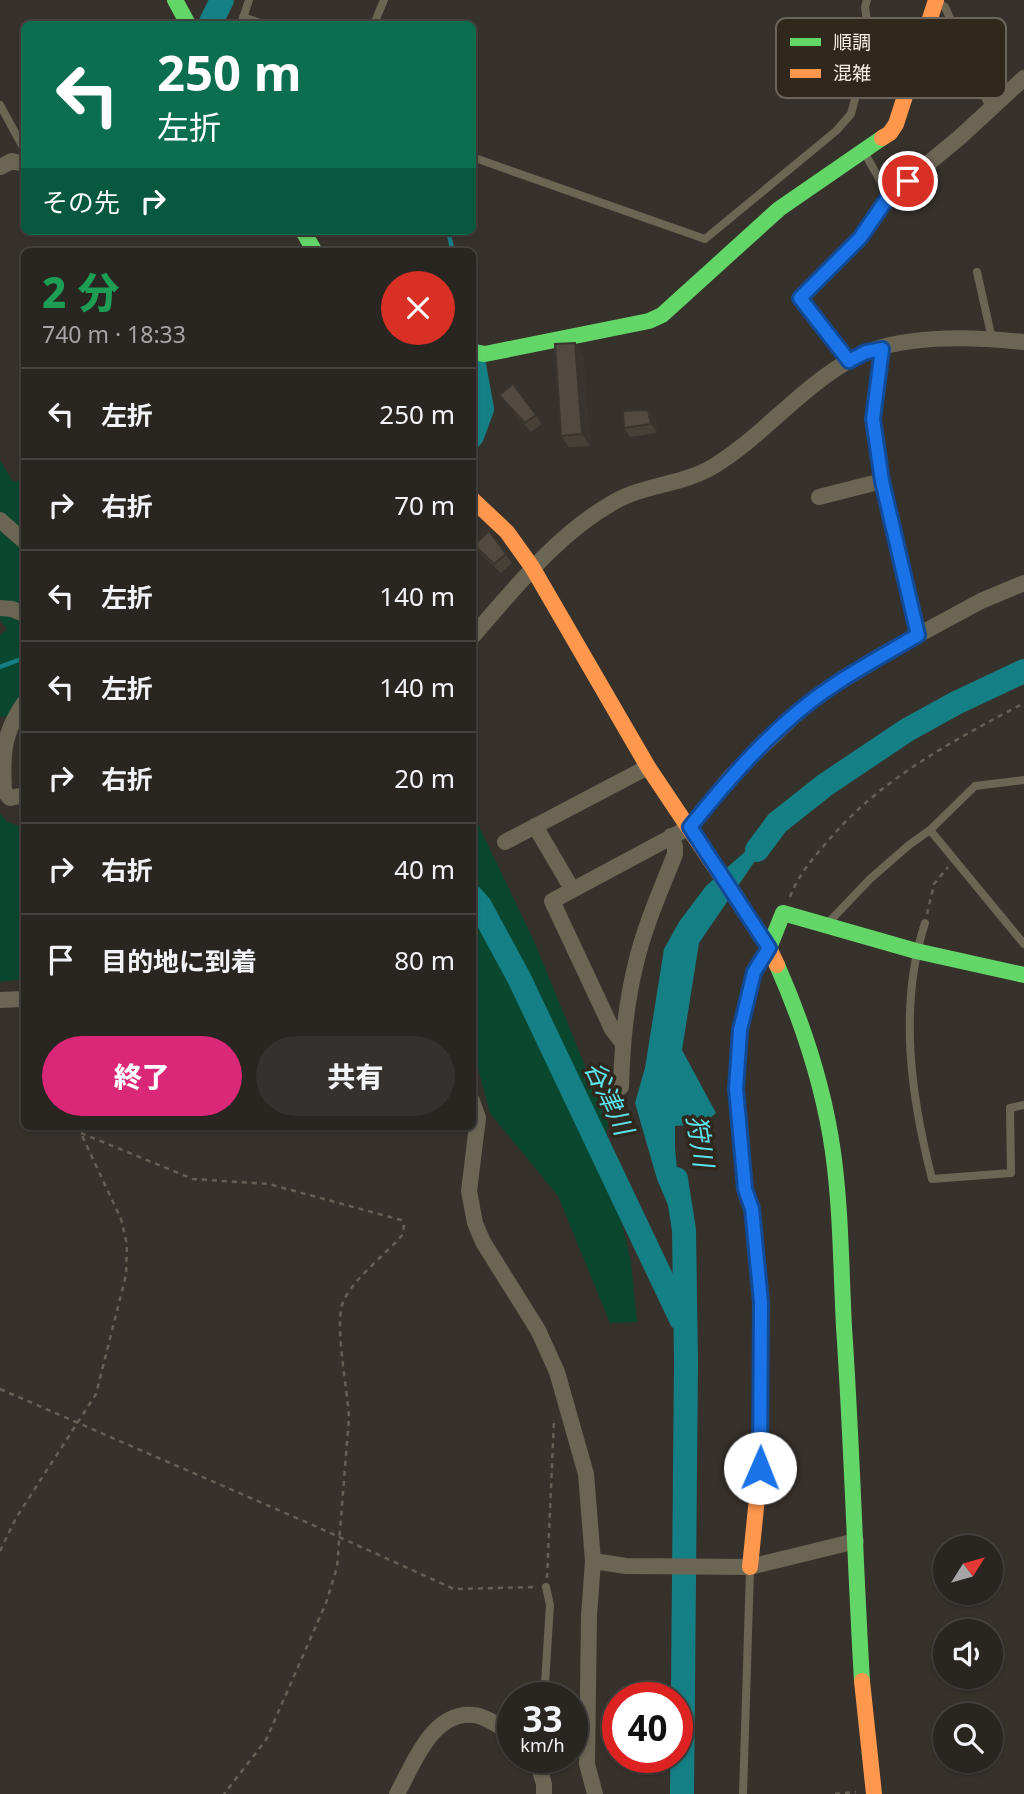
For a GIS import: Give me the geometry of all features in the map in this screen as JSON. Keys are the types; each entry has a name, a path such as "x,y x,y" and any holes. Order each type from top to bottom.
{"street":[{"path":"175,0 186,21"},
{"path":"930,18 936,0"},
{"path":"1006,94 1024,78"},
{"path":"476,353 485,354 649,321 662,315 779,209 890,134 897,124 905,98"},
{"path":"849,361 800,298 860,238 889,196 960,137 1001,98"},
{"path":"0,167 12,161 21,163"},
{"path":"476,632 532,567 588,519 614,502 638,491 703,473 727,458 849,361 866,352 940,338 1024,342"},
{"path":"882,349 873,419 882,481 918,635"},
{"path":"819,497 882,481"},
{"path":"476,503 507,532 532,567 648,767 765,941 790,995 807,1046 824,1104 832,1154 856,1541 862,1691 867,1760 874,1794"},
{"path":"0,520 21,538"},
{"path":"622,1042 612,1030 552,901 690,827 730,777 806,705 831,687 981,601 1024,583"},
{"path":"0,608 21,613"},
{"path":"21,708 12,721 5,744 3,766 4,791 10,798 21,796"},
{"path":"505,842 648,767"},
{"path":"535,826 572,889"},
{"path":"621,1087 622,1042 636,963 675,854 671,836"},
{"path":"743,1567 760,1468 761,1302 752,1209 745,1189 736,1089 740,1030 754,972 765,941 783,913 916,951 1024,975"},
{"path":"0,1000 21,999"},
{"path":"476,1112 478,1118 469,1191 475,1223 483,1242 538,1330 557,1372 586,1474 593,1561 589,1616 587,1764 595,1794"},
{"path":"593,1561 626,1566 743,1567 856,1541"},
{"path":"397,1794 432,1732 455,1718 472,1715 497,1725"},
{"path":"541,1773 544,1794"}],"lane":[{"path":"242,21 249,0"},
{"path":"375,21 384,0"},
{"path":"867,0 867,18"},
{"path":"936,0 945,7 950,18"},
{"path":"476,158 705,239 836,131 851,114 855,98"},
{"path":"986,98 990,108"},
{"path":"0,105 21,144"},
{"path":"864,152 889,196"},
{"path":"977,272 992,339"},
{"path":"827,924 870,879 930,830 975,786 1024,780"},
{"path":"930,830 1024,944"},
{"path":"925,923 916,951 909,1017 911,1057 922,1138 932,1179 1011,1173 1010,1108 1024,1105"},
{"path":"743,1567 743,1794"},
{"path":"545,1682 550,1605 546,1587"}],"path":[{"path":"783,913 804,870 858,807 940,747 1024,703"},
{"path":"925,923 934,884 953,858"},
{"path":"0,1551 16,1518 96,1394 125,1275 127,1244 121,1219 80,1130"},
{"path":"81,1133 193,1179 268,1184 401,1220 404,1224 403,1234 349,1290 340,1308 340,1336 349,1418 341,1539 337,1567 326,1603 265,1740 224,1794"},
{"path":"0,1389 78,1421 454,1589 546,1587 555,1411"}],"green space":[{"path":"0,460 13,482 21,480 21,715 0,717 0,635 7,629 0,620"},
{"path":"0,813 6,821 21,827 21,979 0,982"},
{"path":"476,820 534,941 608,1122 605,1149 631,1262 637,1322 610,1323 558,1196 490,1113 476,1061"}],"water":[{"path":"785,817 699,943 682,1050 716,1113 703,1124 675,1126 684,1243 657,1179 635,1103 645,1068 664,949 679,922 706,886"}],"building":[{"path":"575,343 582,434 561,436 555,344"},
{"path":"513,384 536,415 525,423 499,395"},
{"path":"648,410 651,424 624,428 623,411"},
{"path":"489,531 506,554 494,564 476,547 476,543"}],"waterway":[{"name":"谷津川","path":"212,21 222,0"},
{"path":"449,235 452,248"},
{"name":"谷津川","path":"476,376 482,409 476,425"},
{"path":"0,667 21,659"},
{"name":"狩川","path":"757,850 777,823 825,785 907,730 1024,671"},
{"name":"谷津川","path":"476,902 519,978 681,1319"},
{"name":"狩川","path":"676,1179 684,1230 686,1362 682,1794"}],"traffic: fast":[{"path":"175,0 186,21"},
{"path":"476,353 485,354 649,321 662,315 779,209 882,138"},
{"path":"305,235 313,248"},
{"path":"739,1043 754,972 769,948 783,913 916,951 1024,975"},
{"path":"777,965 804,1033 818,1080 836,1174 862,1681"}],"traffic: slow":[{"path":"930,18 936,0"},
{"path":"882,138 890,133 896,124 904,98"},
{"path":"476,503 507,532 532,567 648,767 769,948 777,965"},
{"path":"739,1043 736,1089 745,1189 752,1208 761,1302 760,1468 750,1567"},
{"path":"862,1681 874,1794"}],"route":[{"path":"760,1468 761,1302 752,1209 745,1189 736,1089 740,1030 754,972 769,948 690,827 730,777 806,705 918,635 882,481 873,419 882,349 866,352 849,361 800,298 860,238 889,196 908,181"}]}
